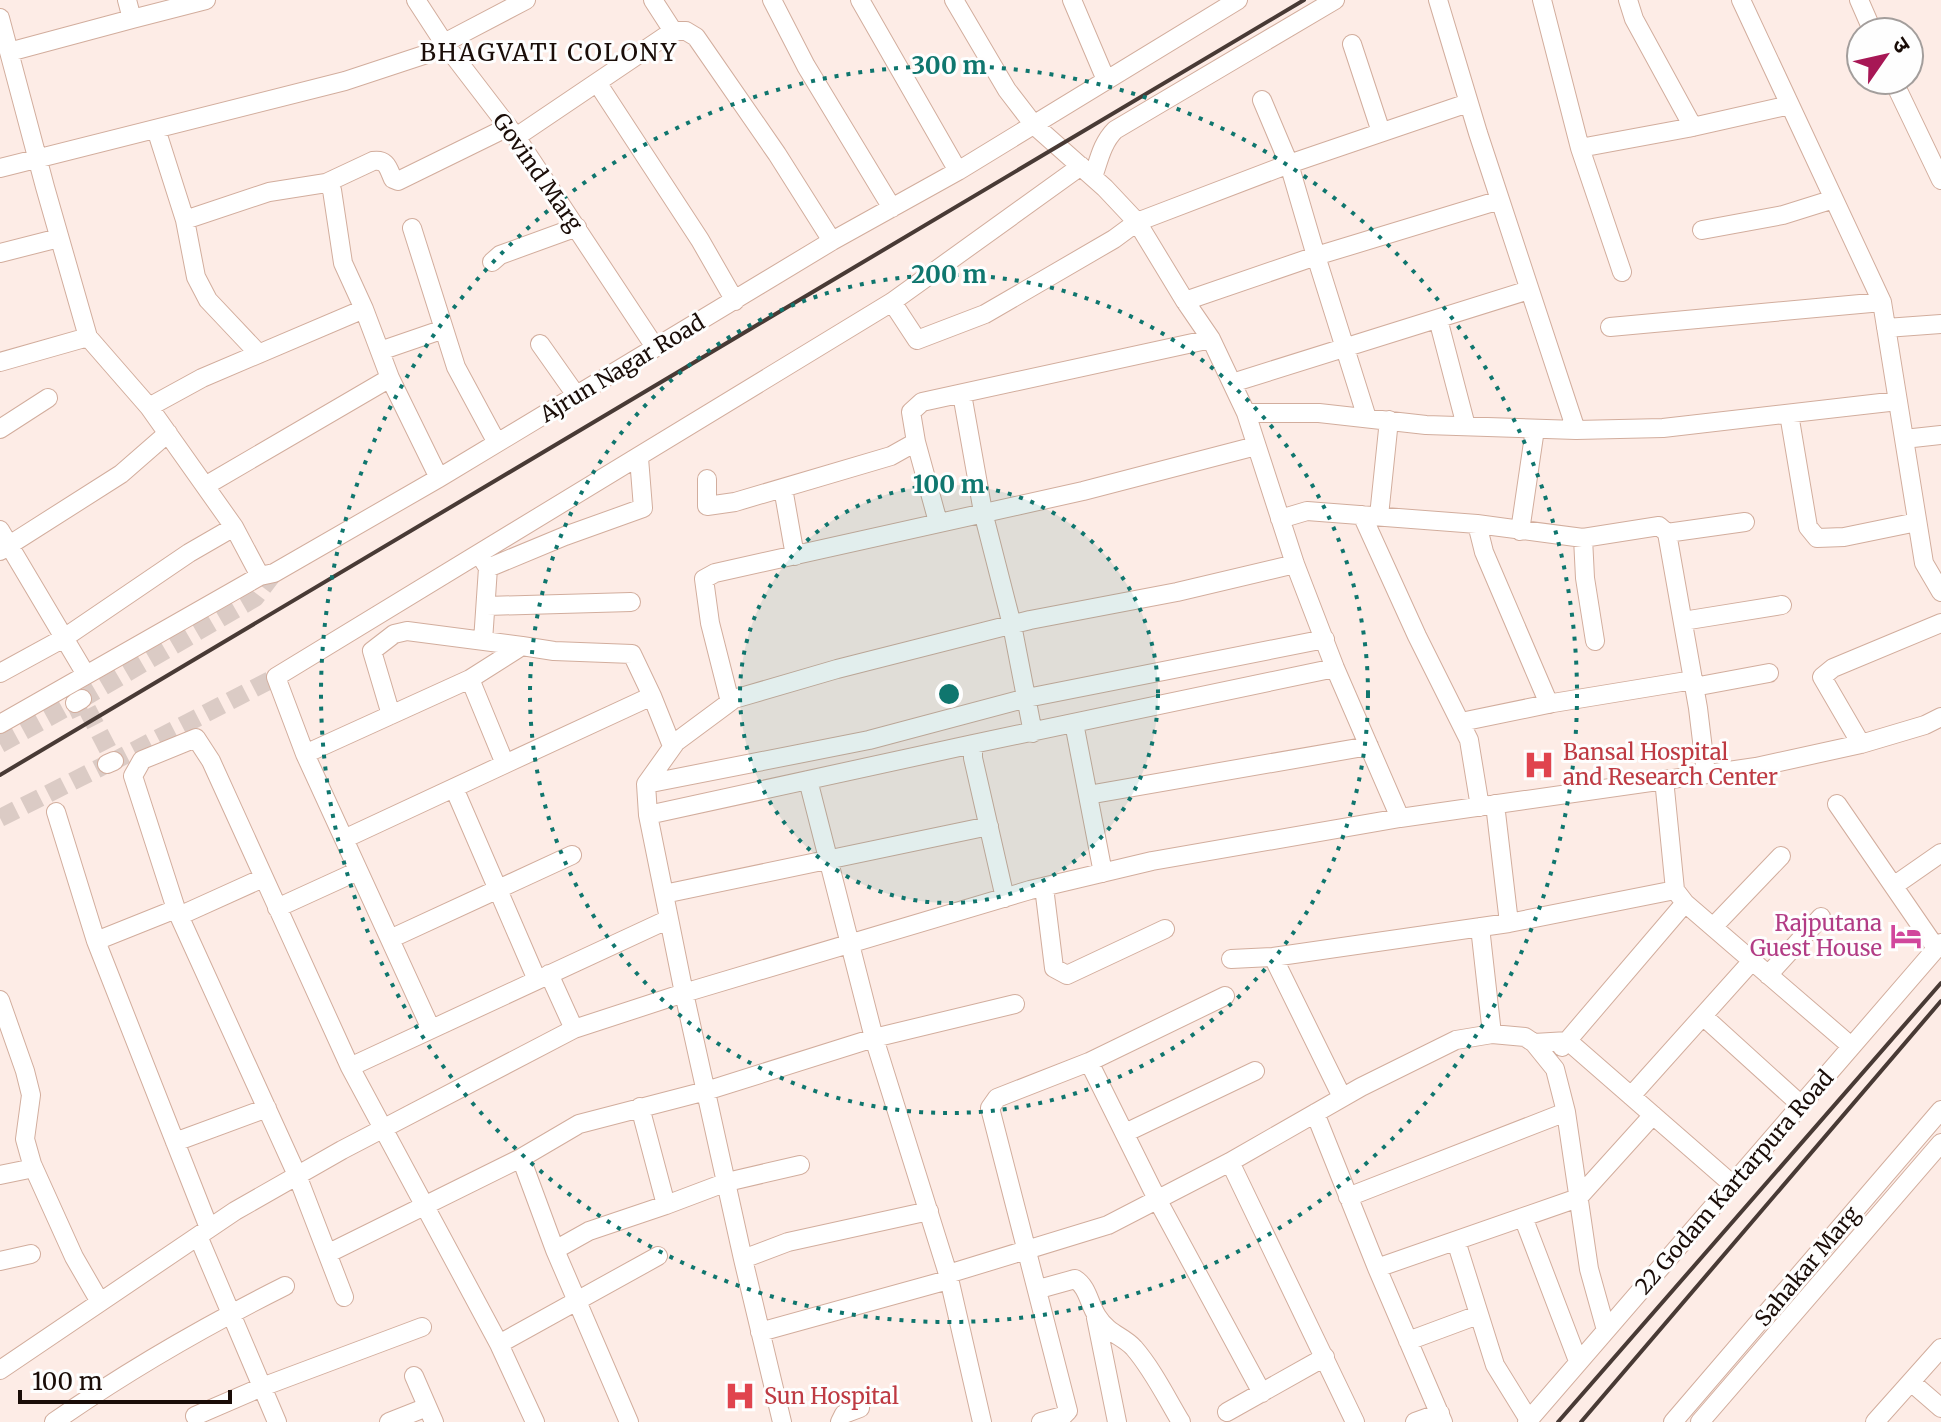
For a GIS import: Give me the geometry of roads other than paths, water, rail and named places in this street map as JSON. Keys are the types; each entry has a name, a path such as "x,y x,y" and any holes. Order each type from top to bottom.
{"street":[{"path":"127,0 132,19"},
{"path":"9,52 206,0"},
{"name":"Govind Marg","path":"416,0 512,132 655,347"},
{"path":"0,168 345,81 446,45 526,0"},
{"path":"653,0 673,31"},
{"path":"772,0 806,66 892,208"},
{"path":"860,0 958,171"},
{"path":"954,0 1007,90 1034,125 1087,171 1137,222 1211,339 1246,413 1295,564 1335,668 1400,818"},
{"path":"1072,0 1106,80"},
{"name":"Ajrun Nagar Road","path":"0,724 85,673 260,576 274,573 439,478 832,241 958,171 1238,0"},
{"path":"431,1029 305,754 276,677 484,561 639,458 892,302 1087,171 1115,130 1335,0"},
{"path":"1438,0 1468,103 1576,430"},
{"path":"1542,0 1580,148 1622,272"},
{"path":"1628,0 1634,19 1693,127"},
{"path":"1741,0 1882,302 1924,563 1941,592"},
{"path":"0,18 88,337 168,433 234,527 260,576"},
{"path":"326,183 381,160 386,163 393,179 398,181 512,132 598,84 673,31 686,31 696,37 777,154 832,241"},
{"path":"1352,44 1381,132"},
{"path":"598,84 700,240 735,301"},
{"path":"1901,96 1940,176"},
{"path":"1262,100 1289,164 1367,418"},
{"path":"892,302 917,340 985,314 1114,239 1137,222 1289,164 1468,103"},
{"path":"1580,148 1790,105"},
{"path":"156,129 185,220 196,277 208,300 259,354"},
{"path":"185,220 269,192 322,181 326,183 332,190 343,263 390,378 439,478"},
{"path":"1702,230 1783,215 1834,199"},
{"path":"1185,301 1316,256 1500,200"},
{"path":"492,262 500,255 577,227"},
{"path":"412,228 456,367 497,443"},
{"path":"0,253 59,238"},
{"path":"1232,383 1529,290"},
{"path":"1610,327 1882,302"},
{"path":"149,407 202,378 364,309"},
{"path":"1438,319 1466,426"},
{"path":"1886,328 1941,324"},
{"path":"380,351 444,329"},
{"path":"0,362 88,337"},
{"path":"938,522 911,412 922,402 1211,339"},
{"path":"540,344 576,395"},
{"path":"205,486 390,378"},
{"path":"962,394 983,512 1012,625 1033,733"},
{"path":"0,429 48,398"},
{"path":"1246,413 1319,413 1466,426 1576,430 1663,428 1898,401"},
{"path":"1789,414 1808,527 1817,538 1844,537 1917,522"},
{"path":"1389,420 1371,516 1417,636 1469,740 1488,806 1509,923"},
{"path":"1520,531 1535,429"},
{"path":"85,673 3,542 121,474 168,433"},
{"path":"1904,439 1941,435"},
{"path":"707,479 707,506 735,502 891,456 916,442"},
{"path":"730,702 710,623 704,579 715,573 1083,491 1256,446"},
{"path":"484,561 643,508 639,458"},
{"path":"783,488 795,556"},
{"path":"1280,519 1307,511 1477,524 1583,538 1659,526 1667,533 1694,684 1706,774"},
{"path":"1667,533 1745,522"},
{"path":"1477,524 1484,552 1549,704"},
{"path":"0,673 64,638 189,553 234,527"},
{"path":"1583,538 1585,578 1595,641"},
{"path":"1922,549 1941,547"},
{"path":"483,641 487,606 484,561"},
{"path":"782,1422 684,993 648,815 646,784 672,746 730,702 837,669 1012,625 1177,592 1295,564"},
{"path":"487,606 631,602"},
{"path":"1683,621 1782,605"},
{"path":"1861,744 1822,677 1833,668 1941,623"},
{"path":"391,715 372,651 394,634 407,631 554,651 632,654 672,746"},
{"path":"646,784 869,740 1027,698 1325,639"},
{"path":"305,754 470,679 522,646"},
{"path":"648,815 1335,668"},
{"path":"1461,722 1549,704 1769,673"},
{"path":"470,679 505,764"},
{"path":"344,839 652,696"},
{"path":"0,1370 204,1232 297,1175 574,1029 851,942 1044,887 1152,861 1400,818 1756,767 1861,744 1925,725 1941,717"},
{"path":"1074,723 1103,873"},
{"path":"344,1297 297,1175 178,912 133,776 142,760 196,738 211,761 350,1067 499,1344 535,1422"},
{"path":"973,744 973,758 1005,898"},
{"path":"1088,795 1369,746"},
{"path":"1664,779 1680,897 1851,1046"},
{"path":"808,780 874,1038 948,1277 982,1422"},
{"path":"454,788 496,889 574,1029"},
{"path":"1837,804 1939,946"},
{"path":"56,812 96,941 175,1142 231,1313 277,1422"},
{"path":"664,894 989,826"},
{"path":"1895,885 1941,853"},
{"path":"390,939 572,855"},
{"path":"1713,927 1781,856"},
{"path":"277,908 358,871"},
{"path":"96,941 263,878"},
{"path":"1044,887 1054,968 1067,975 1165,929"},
{"path":"1231,959 1273,957 1680,897"},
{"path":"1551,1061 1680,897"},
{"path":"1768,975 1821,917"},
{"path":"350,1067 669,919"},
{"path":"1480,927 1492,1034"},
{"name":"22 Godam Kartarpura Road","path":"1528,1421 1939,946"},
{"path":"1273,957 1342,1097"},
{"path":"1631,1096 1752,961"},
{"path":"1041,1422 1068,1418 1029,1249 990,1108 997,1098 1089,1062 1225,996"},
{"path":"1,1004 31,1095 25,1139 34,1168 74,1257 100,1302"},
{"path":"329,1253 521,1158 579,1124 706,1091 874,1038 1015,1004"},
{"path":"1703,1016 1801,1105"},
{"path":"760,1332 948,1277 1108,1225 1230,1162 1342,1097 1456,1040 1492,1034 1525,1037 1551,1061 1555,1069 1566,1112 1589,1269 1606,1330"},
{"path":"1534,1043 1568,1041 1732,1184"},
{"path":"1089,1062 1157,1199 1262,1393"},
{"path":"1125,1133 1255,1071"},
{"path":"640,1107 666,1205"},
{"path":"175,1142 267,1108"},
{"name":"Sahakar Marg","path":"1673,1422 1941,1110"},
{"path":"1348,1197 1566,1112"},
{"path":"1315,1113 1442,1418 1415,1422"},
{"path":"1377,1268 1578,1198 1653,1115"},
{"name":"Sahakar Marg","path":"1700,1422 1941,1143"},
{"path":"521,1158 555,1250 629,1422"},
{"path":"1230,1162 1355,1422"},
{"path":"555,1250 589,1231 727,1182 800,1165"},
{"path":"0,1175 34,1168"},
{"path":"743,1259 788,1242 929,1211"},
{"path":"1523,1217 1578,1361"},
{"path":"1456,1241 1495,1365 1528,1421"},
{"path":"0,1261 31,1254"},
{"path":"499,1344 658,1256"},
{"path":"1039,1289 1075,1279 1081,1283 1096,1315 1117,1422"},
{"path":"54,1422 93,1394 231,1313 285,1286"},
{"path":"1096,1315 1111,1333 1130,1344 1144,1360 1181,1422"},
{"path":"1408,1341 1478,1315"},
{"path":"195,1416 262,1387 422,1327"},
{"path":"1876,1422 1941,1348"},
{"path":"1227,1412 1325,1357"},
{"path":"389,1422 430,1414 414,1376"},
{"path":"1911,1382 1941,1408"},
{"path":"840,1422 844,1414 860,1408"}],"tunnel":[{"path":"274,573 255,598 82,699 114,761 276,677"},
{"path":"0,744 75,703 81,716"},
{"path":"0,818 107,764 101,752"}],"railway":[{"path":"0,775 1304,0"},
{"path":"1558,1422 1941,983"},
{"path":"1581,1422 1941,1001"}],"place":[{"name":"Bansal Hospital and Research Center","path":"1539,765"},
{"name":"Rajputana Guest House","path":"1906,936"},
{"name":"Sun Hospital","path":"740,1396"}],"district":[{"name":"BHAGVATI COLONY","path":"549,52"}]}
